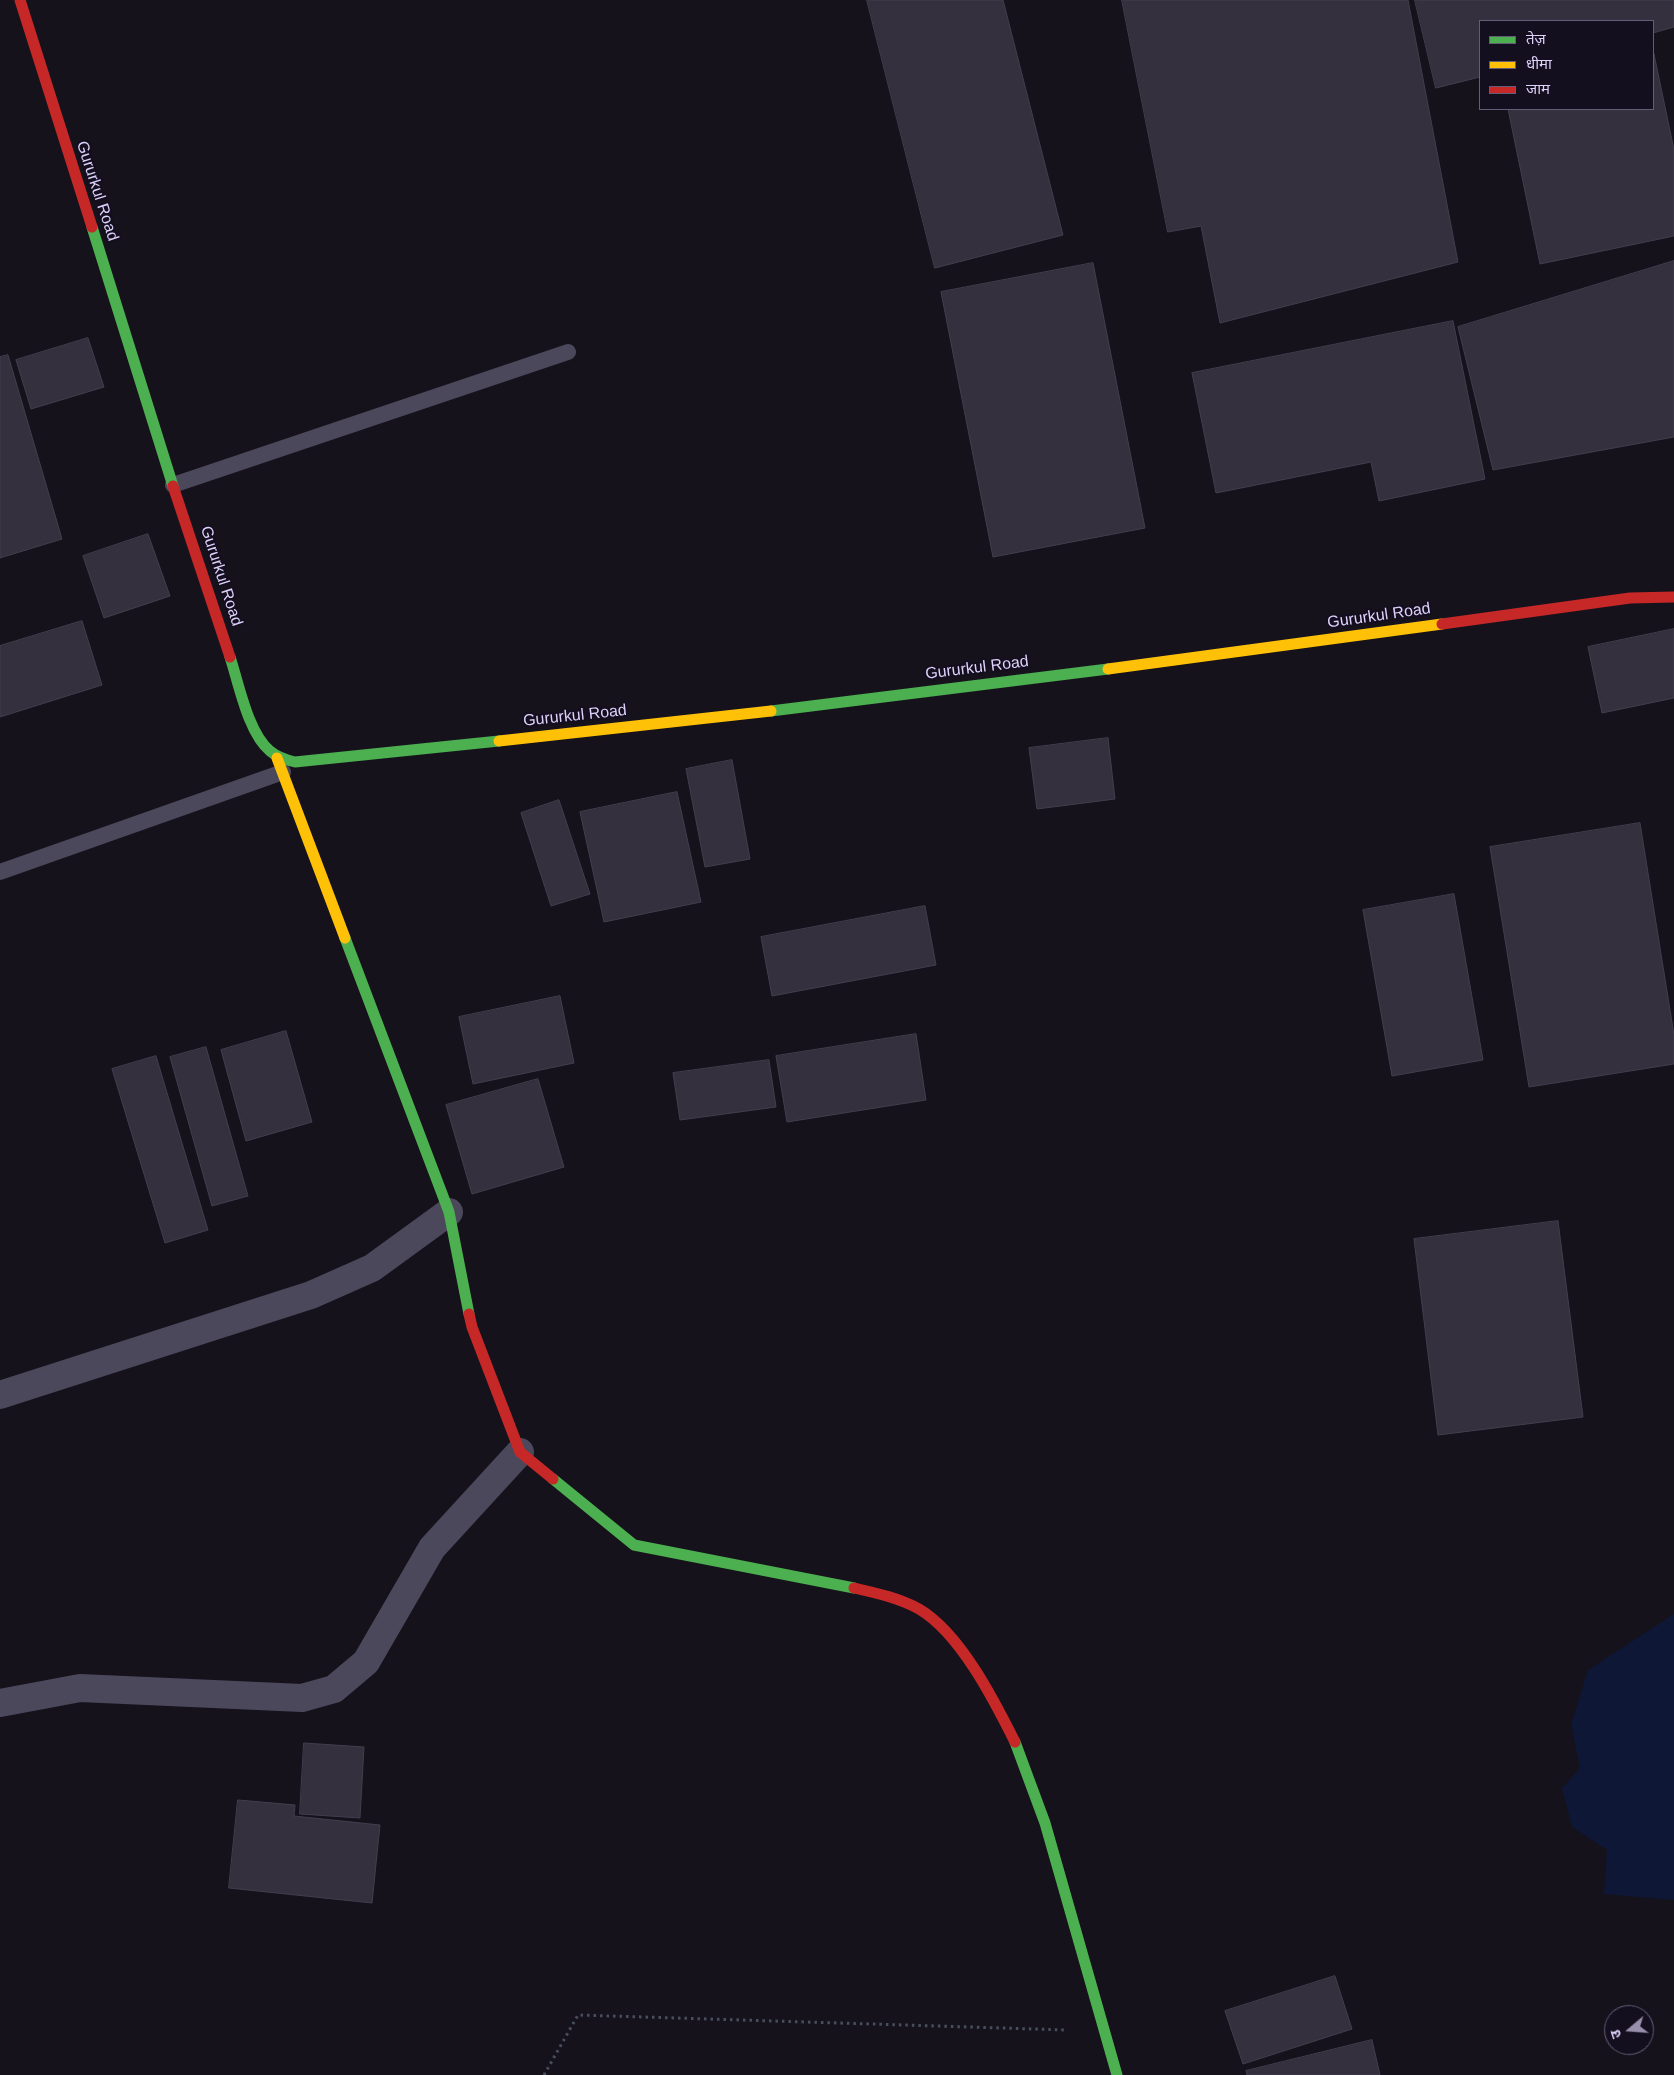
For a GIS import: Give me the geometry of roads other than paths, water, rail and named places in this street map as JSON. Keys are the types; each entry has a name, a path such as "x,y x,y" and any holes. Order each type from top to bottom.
{"street":[{"name":"Gururkul Road","path":"20,0 173,485 256,734 280,765 719,718 1286,646 1630,598 1674,596"},
{"path":"280,765 449,1212 472,1327 520,1452 634,1545 850,1586 894,1598 919,1609 937,1622 956,1643 998,1708 1017,1746 1045,1823 1117,2075"},
{"path":"0,1394 311,1295 372,1268 449,1212"},
{"path":"0,1703 80,1688 302,1698 334,1689 366,1662 432,1548 520,1452"}],"lane":[{"path":"173,485 568,352"},
{"path":"0,872 280,765"}],"water":[{"path":"1674,1614 1674,1900 1604,1894 1607,1850 1572,1827 1562,1788 1580,1768 1571,1725 1588,1670"}]}
